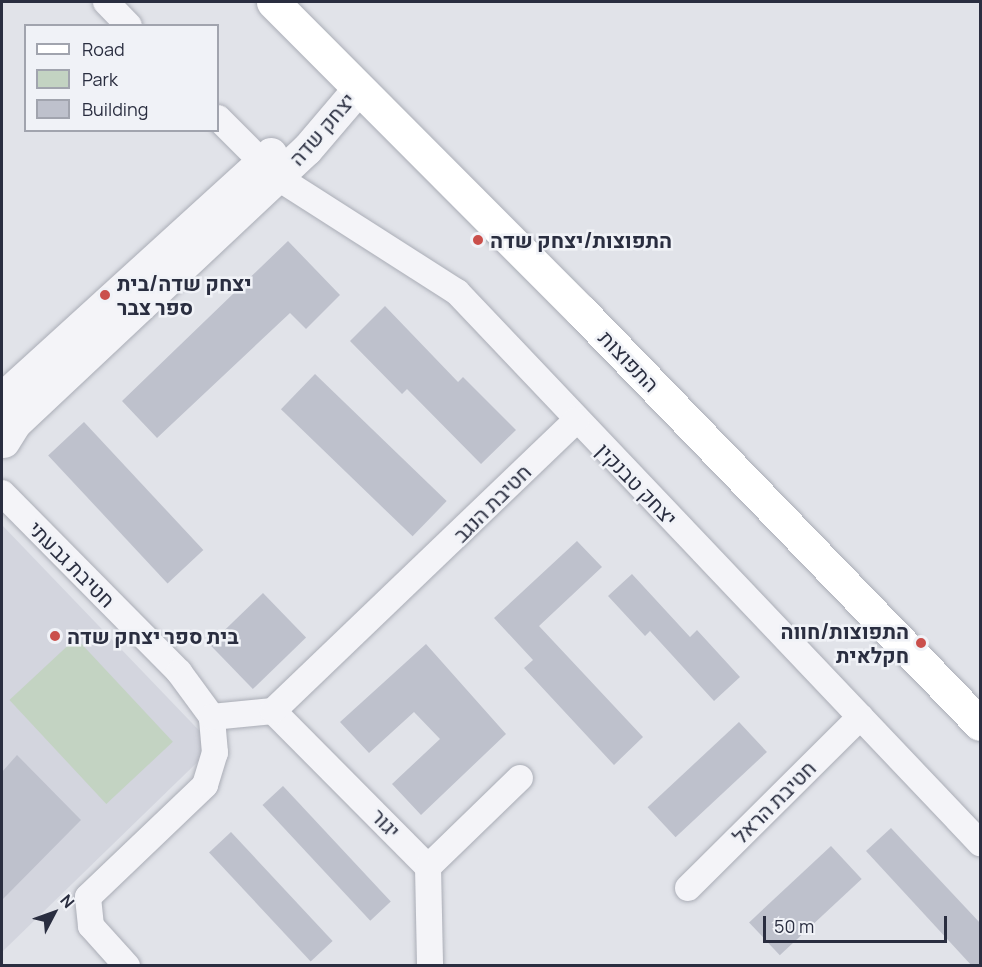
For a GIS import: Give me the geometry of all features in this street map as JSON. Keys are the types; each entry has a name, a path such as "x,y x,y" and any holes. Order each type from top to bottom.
{"main road":[{"name":"התפוצות","path":"273,2 358,90 581,311 981,724"}],"street":[{"path":"106,2 127,24"},
{"name":"יצחק שדה","path":"2,399 270,170 324,132 358,90"},
{"name":"יצחק טבנקין","path":"219,119 270,170 457,292 576,420 981,843"},
{"name":"יצחק שדה","path":"2,448 16,423 270,170"},
{"name":"חטיבת הנגב","path":"273,711 408,585 576,420"},
{"name":"חטיבת גבעתי","path":"2,493 179,672 212,717"},
{"path":"127,966 91,926 88,897 205,785 215,753 212,717 273,711"},
{"name":"יגור","path":"273,711 428,867"},
{"name":"חטיבת הראל","path":"688,888 860,717"},
{"path":"430,966 428,867 520,778"}],"shaded area":[{"name":"בית ספר יצחק שדה","path":"2,525 214,746 2,952"}],"green space":[{"path":"76,638 173,742 106,804 9,700"}],"building":[{"path":"288,241 340,295 306,329 290,313 157,438 122,401"},
{"path":"385,306 458,382 463,377 516,430 481,464 407,389 402,394 350,341"},
{"path":"315,374 447,501 413,536 281,409"},
{"path":"84,422 203,550 168,583 48,455"},
{"path":"577,541 602,567 539,626 643,737 614,765 524,668 533,660 494,618"},
{"path":"632,574 690,637 697,630 740,677 714,701 650,631 645,636 608,596"},
{"path":"263,593 306,638 253,689 210,644"},
{"path":"426,644 506,734 421,815 392,784 440,739 414,712 369,753 340,722"},
{"path":"739,722 767,752 676,837 648,807"},
{"path":"17,755 81,820 2,900 2,772"},
{"path":"283,786 391,902 370,921 263,805"},
{"path":"891,828 981,924 981,966 972,966 866,851"},
{"path":"231,832 333,941 311,961 209,852"},
{"path":"831,846 862,879 780,955 749,922"}],"place":[{"name":"התפוצות/יצחק שדה","path":"478,240"},
{"name":"יצחק שדה/בית ספר צבר","path":"105,295"},
{"name":"בית ספר יצחק שדה","path":"55,636"},
{"name":"התפוצות/חווה חקלאית","path":"921,643"}]}
